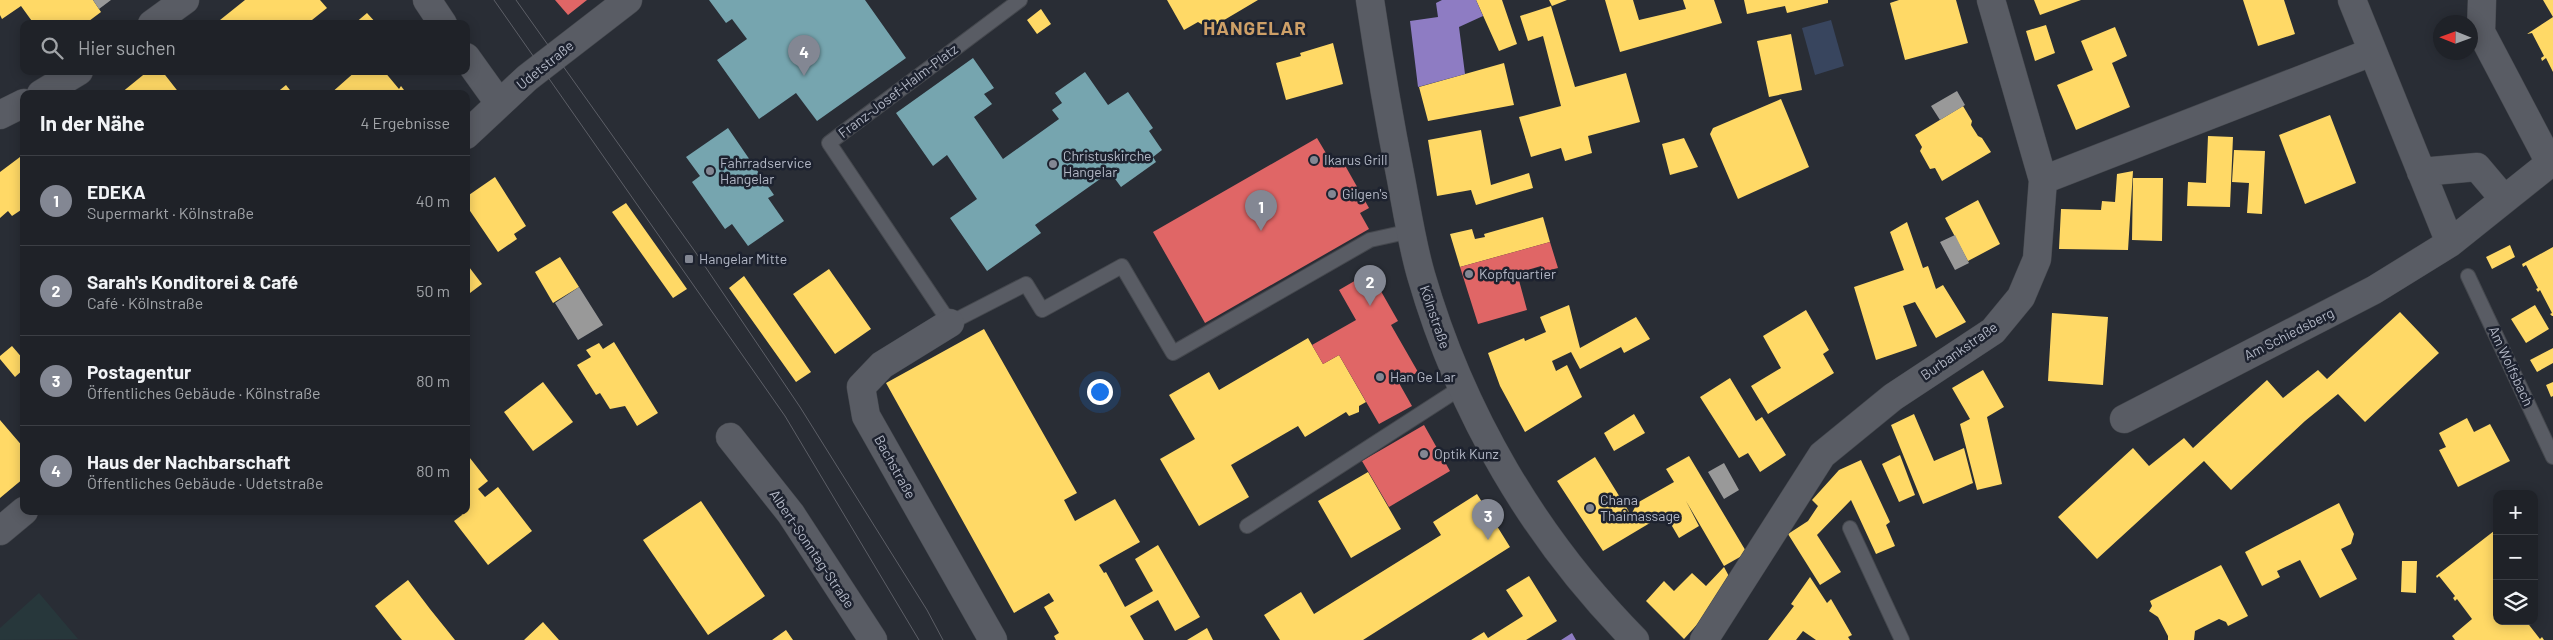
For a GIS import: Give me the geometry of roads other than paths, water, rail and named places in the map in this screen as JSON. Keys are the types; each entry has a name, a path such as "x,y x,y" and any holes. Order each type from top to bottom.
{"street":[{"path":"158,20 185,0"},
{"path":"426,0 440,20"},
{"name":"Udetstraße","path":"470,131 527,78 628,0"},
{"name":"Kölnstraße","path":"1370,0 1385,95 1411,231 1433,310 1462,387 1492,448 1525,506 1582,584 1635,640"},
{"name":"Burbankstraße","path":"1704,640 1822,455 1893,397 1993,331 2021,297 2037,259 2043,180 1991,0"},
{"path":"2352,0 2450,243"},
{"name":"Am Schiedsberg","path":"2124,419 2374,290 2450,243 2550,163 2482,32 2482,0"},
{"path":"2043,180 2372,52"},
{"path":"470,63 499,103"},
{"path":"48,90 72,75"},
{"path":"0,115 20,105"},
{"path":"2421,172 2477,167 2504,199"},
{"name":"Bachstraße","path":"950,323 882,365 861,387 866,416 993,640"},
{"name":"Albert-Sonntag-Straße","path":"730,437 791,514 873,640"},
{"path":"0,531 20,514"}],"lane":[{"name":"Franz-Josef-Halm-Platz","path":"950,323 829,143 1020,0"},
{"path":"950,323 1026,284 1042,310 1122,266 1173,353 1370,240 1411,231"},
{"name":"Am Wolfsbach","path":"2468,276 2553,457"},
{"path":"1247,526 1462,387"},
{"path":"1850,528 1902,640"}],"water":[{"path":"1831,20 1844,66 1815,75 1802,28"}],"tram line":[{"path":"494,0 785,416 919,640"},
{"path":"516,0 696,253 800,407 927,610 943,640"}],"place":[{"name":"Haus der Nachbarschaft","path":"804,76"},
{"name":"Ikarus Grill","path":"1314,160"},
{"name":"Christuskirche Hangelar","path":"1053,164"},
{"name":"Fahrradservice Hangelar","path":"710,171"},
{"name":"Gilgen's","path":"1332,194"},
{"name":"EDEKA","path":"1261,231"},
{"name":"Hangelar Mitte","path":"689,259"},
{"name":"Kopfquartier","path":"1469,274"},
{"name":"Sarah's Konditorei & Café","path":"1370,306"},
{"name":"Han Ge Lar","path":"1380,377"},
{"name":"Optik Kunz","path":"1424,454"},
{"name":"Chana Thaimassage","path":"1590,508"},
{"name":"Postagentur","path":"1488,540"}],"district":[{"name":"HANGELAR","path":"1255,28"}]}
